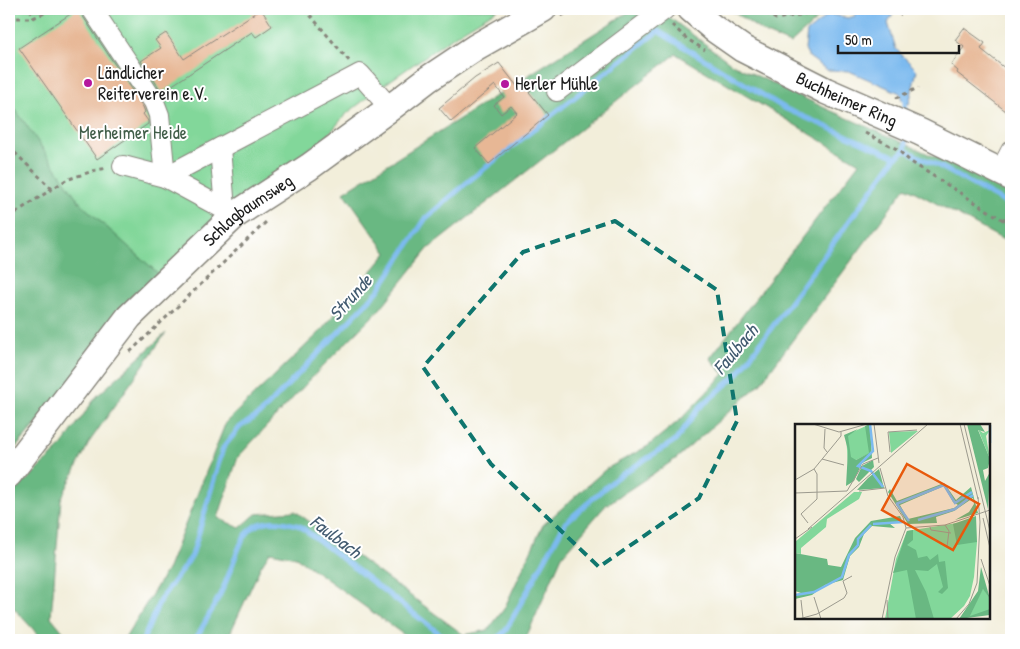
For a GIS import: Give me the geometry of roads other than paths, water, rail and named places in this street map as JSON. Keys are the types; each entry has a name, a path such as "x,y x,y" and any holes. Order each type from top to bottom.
{"main road":[{"name":"Buchheimer Ring","path":"691,9 713,28 743,49 826,91 920,132 1008,167"},
{"name":"Schlagbaumsweg","path":"10,474 129,317 230,212 309,167 428,79 476,47 550,14"}],"lane":[{"path":"92,9 154,102 160,115 165,177"},
{"path":"557,91 665,9"},
{"path":"165,177 360,74 390,108"},
{"path":"220,148 230,212"},
{"path":"123,166 165,177 230,212"}],"water":[{"path":"854,9 896,9 888,23 896,49 917,70 909,104 902,101 900,93 849,71 827,70 809,57 805,49 807,32 829,14 848,18 855,16"}],"waterway":[{"name":"Strunde","path":"143,640 160,600 192,556 223,448 240,427 260,414 378,291 426,218 470,180 658,31 786,109 896,157"},
{"path":"905,103 905,110"},
{"path":"905,150 906,141"},
{"name":"Faulbach","path":"496,640 506,630 565,523 616,478 676,440 699,408 737,375 896,157 905,150 941,167 1011,206"},
{"name":"Faulbach","path":"195,640 221,593 247,534 255,526 266,522 281,522 300,526 448,640"}],"place":[{"name":"Ländlicher Reiterverein e.V.","path":"88,83"},
{"name":"Herler Mühle","path":"505,84"}],"park label":[{"name":"Merheimer Heide","path":"133,133"}]}
